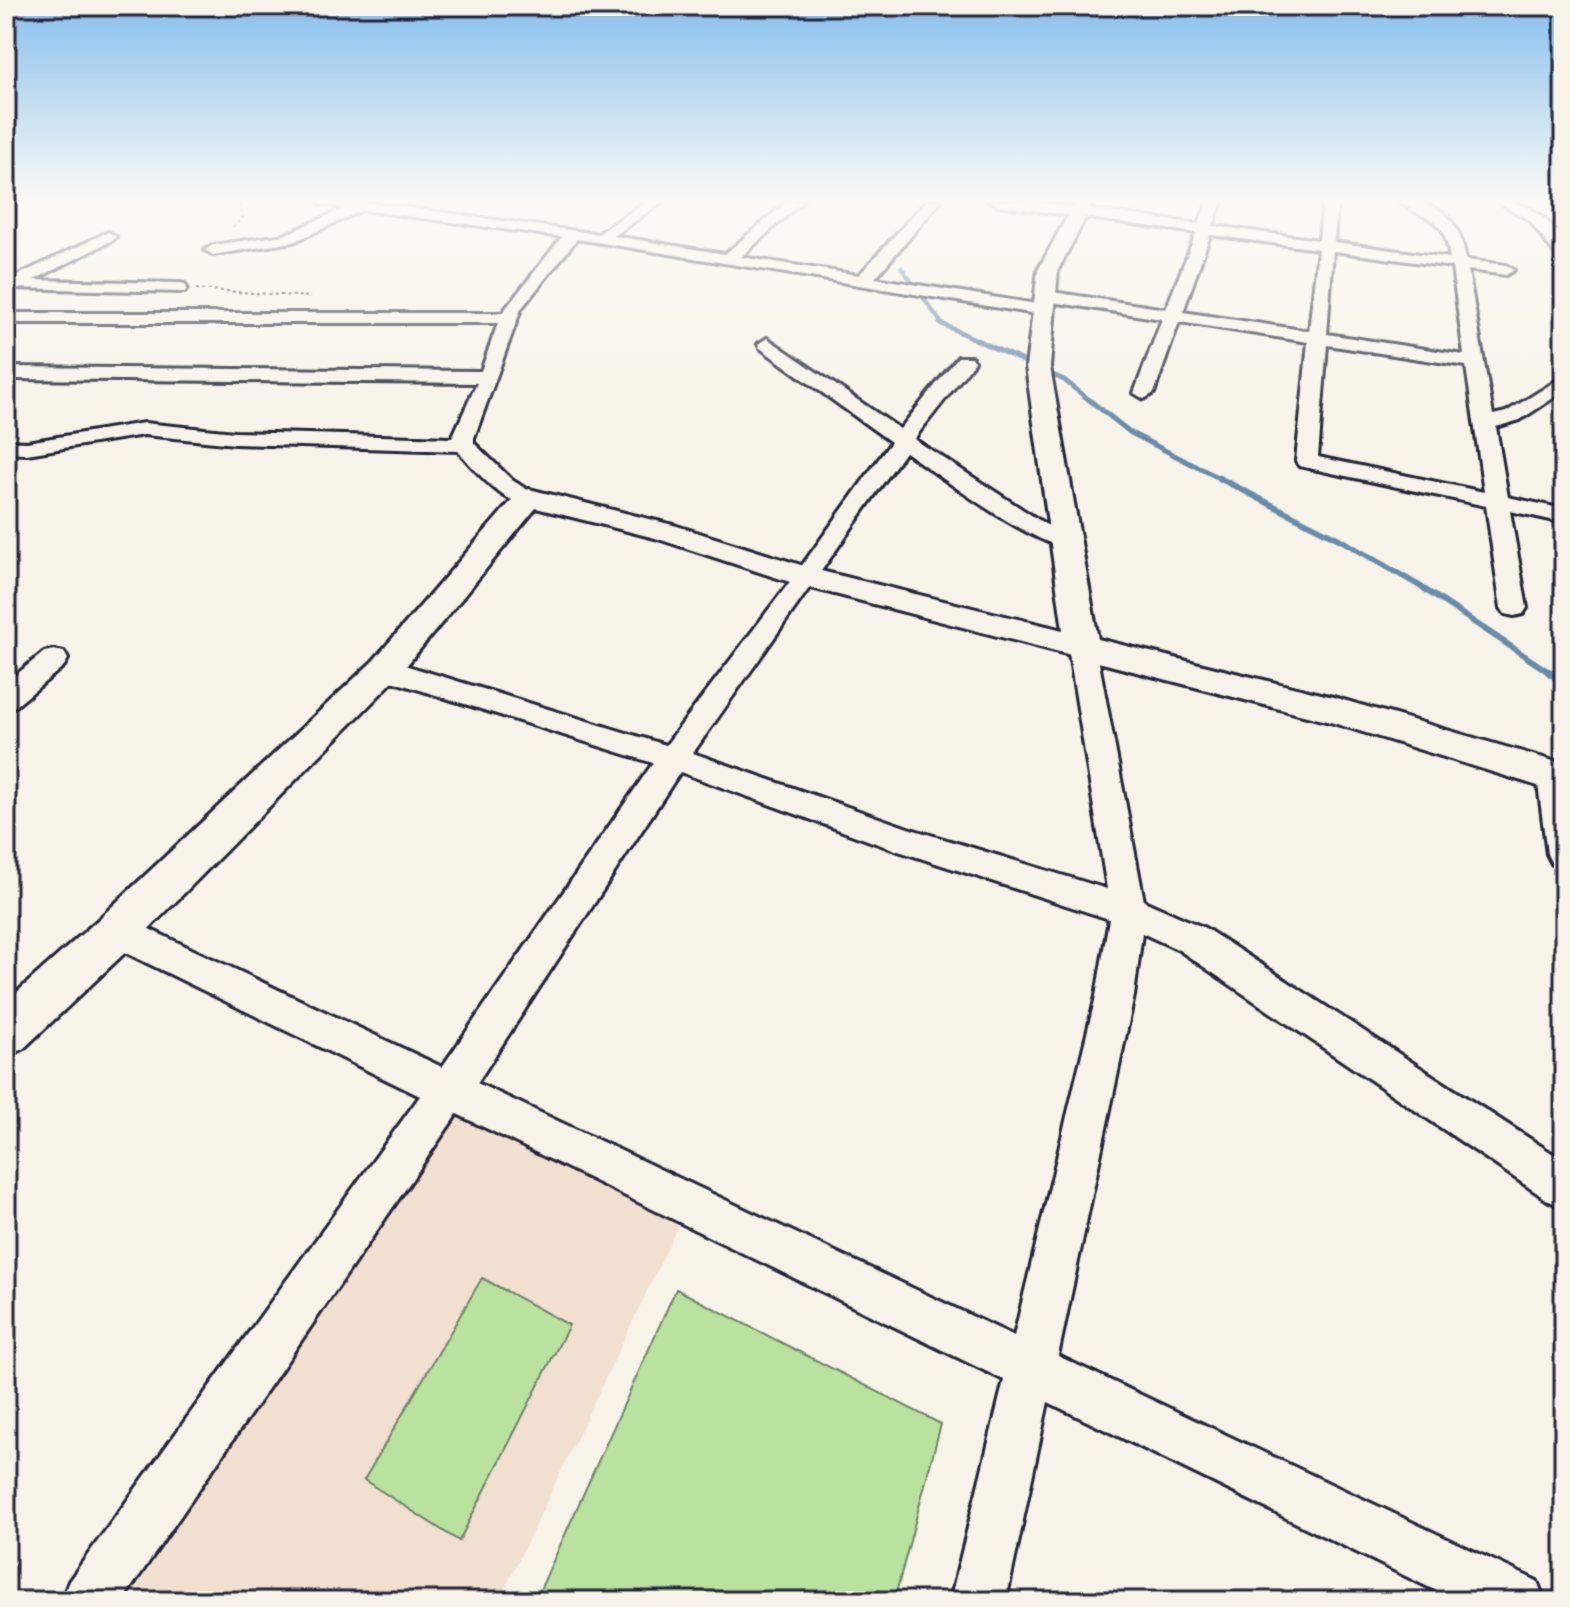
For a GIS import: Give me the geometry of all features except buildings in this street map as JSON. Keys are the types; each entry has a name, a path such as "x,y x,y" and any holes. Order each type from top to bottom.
{"street":[{"path":"9,287 31,276"},
{"path":"539,276 513,308 463,438 464,445 504,485 529,498 666,532 807,577 1333,710 1559,777 1564,854"},
{"path":"825,276 1173,316 1474,362"},
{"path":"862,282 867,276"},
{"path":"978,1601 1115,996 1128,910 1038,367 1047,276"},
{"path":"1144,393 1188,276"},
{"path":"1324,276 1307,461 1564,516"},
{"path":"1461,276 1514,608"},
{"path":"9,287 179,288"},
{"path":"6,318 509,318"},
{"path":"767,344 902,440 1037,529 1065,542"},
{"path":"89,1601 450,1089 673,758 807,577 902,440 965,361"},
{"path":"6,373 489,377"},
{"path":"1483,424 1513,416 1564,382"},
{"path":"6,447 27,448 144,429 235,438 464,445"},
{"path":"6,1033 117,931 385,669 529,498"},
{"path":"6,699 54,659"},
{"path":"385,669 673,758 904,840 1128,910 1192,939 1564,1186"},
{"path":"117,931 1517,1601"}],"path":[{"path":"179,288 320,297"}],"shaded area":[{"path":"455,1115 678,1226 499,1601 127,1601"}],"green space":[{"path":"482,1278 569,1325 459,1541 364,1480"},
{"path":"676,1289 941,1424 894,1601 535,1601"}],"waterway":[{"path":"908,276 942,324"},
{"path":"942,324 1064,380 1131,433 1223,480"},
{"path":"1219,478 1339,539 1418,585 1552,674"},
{"path":"1552,674 1564,682"}]}
